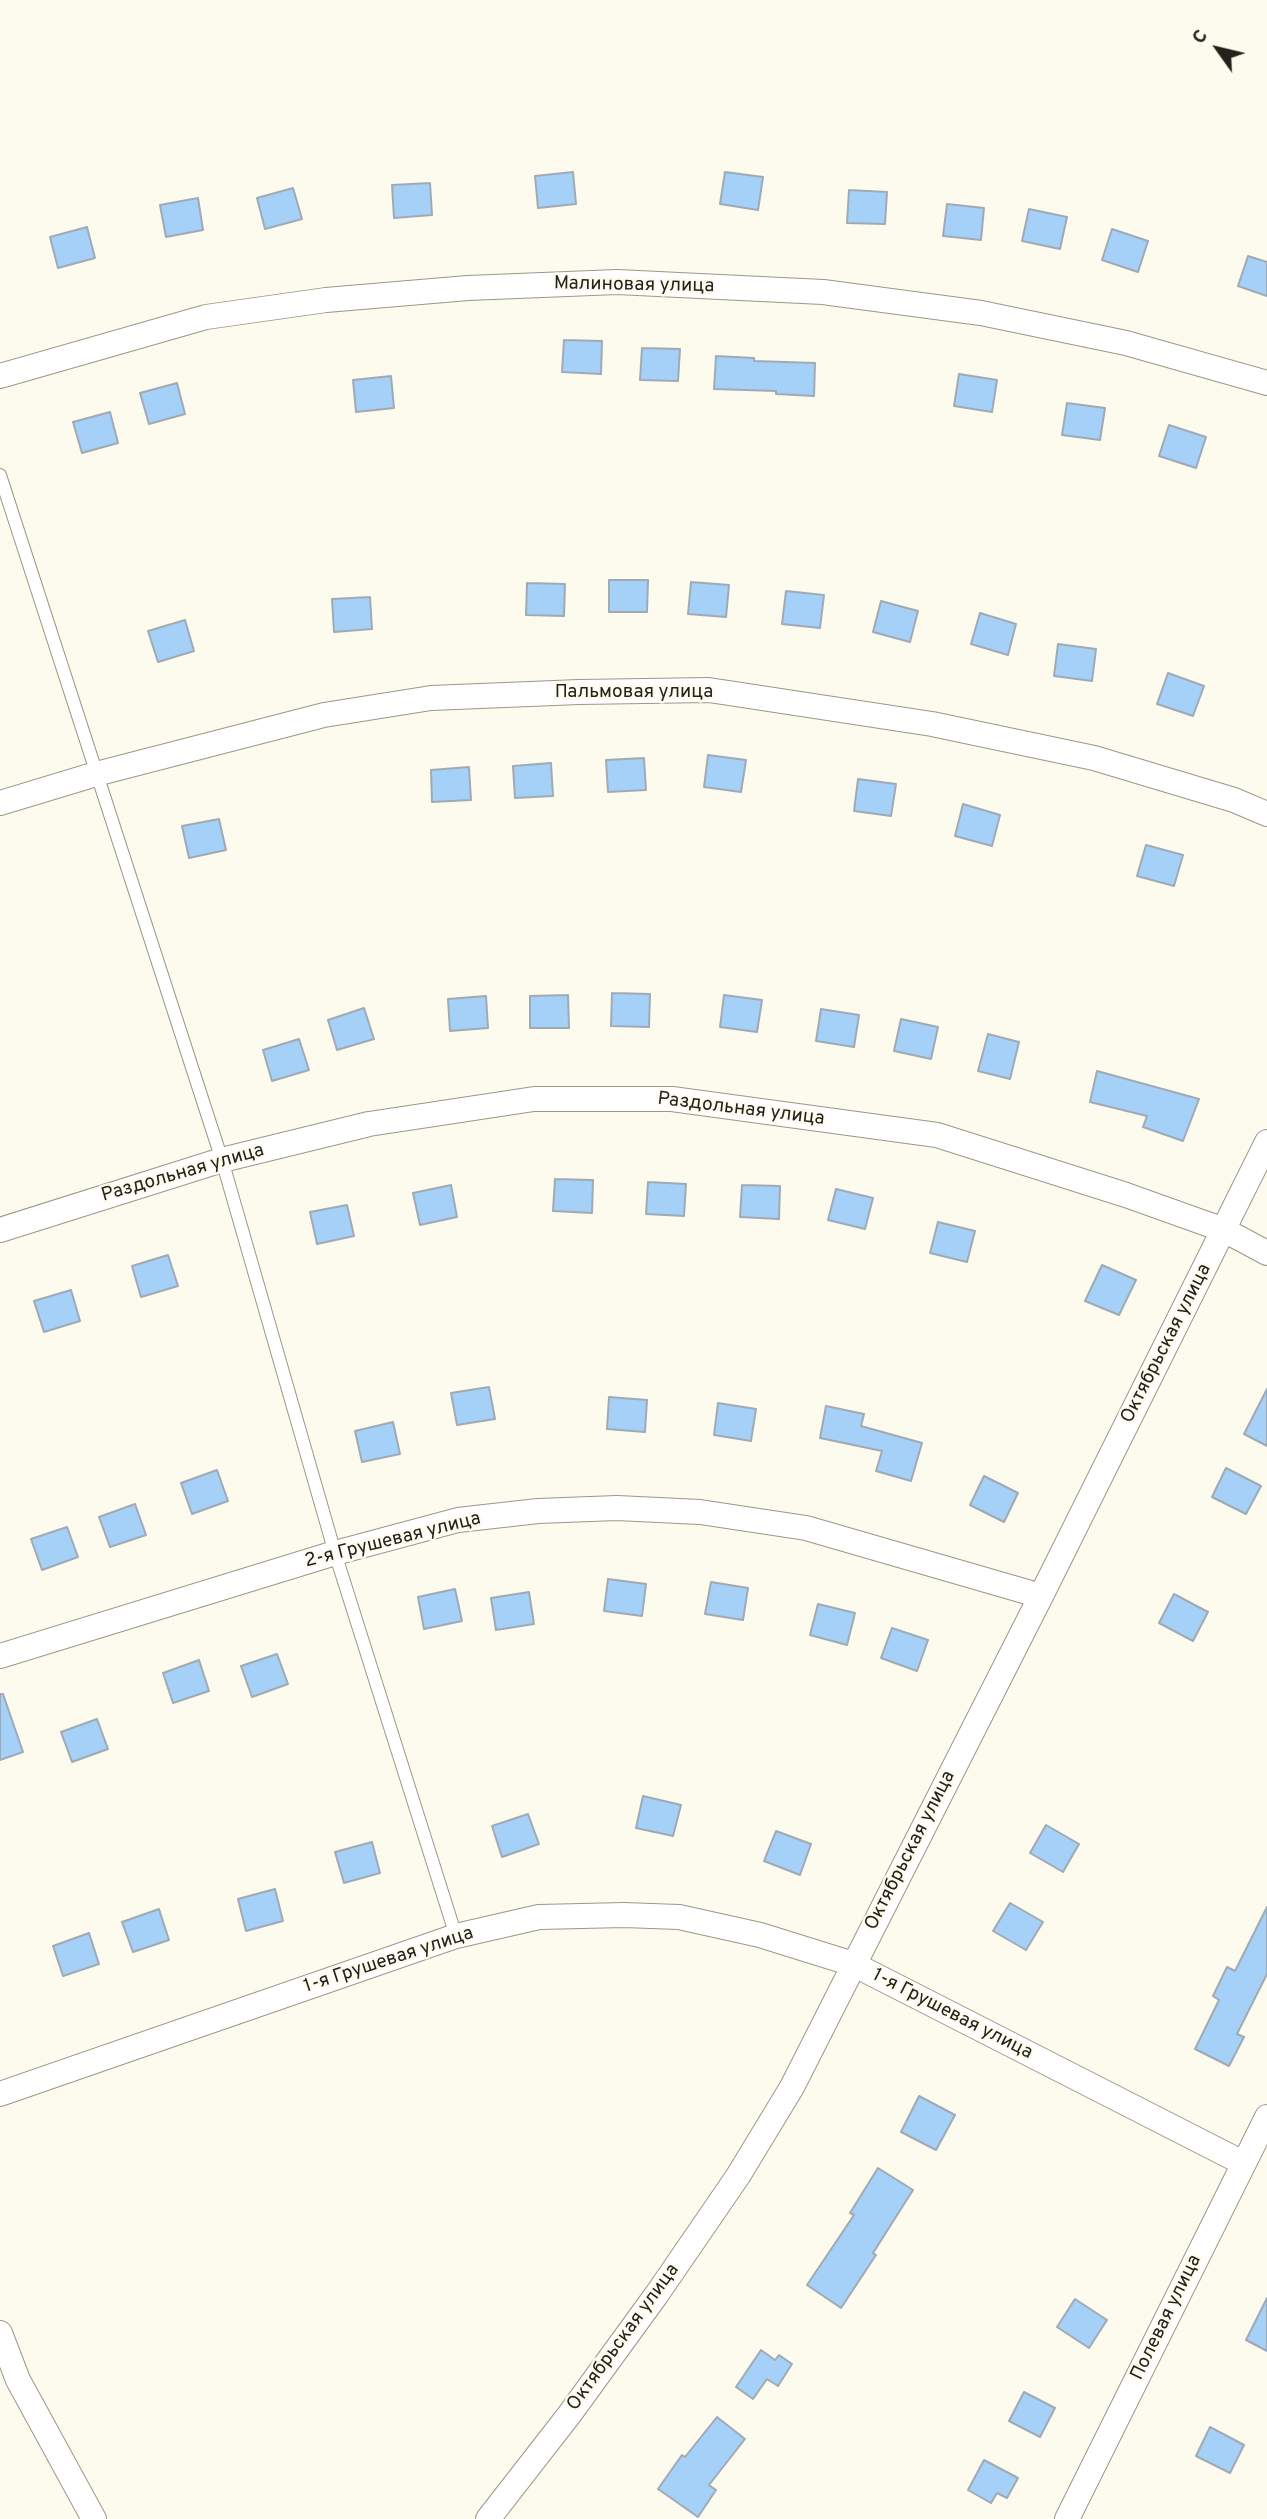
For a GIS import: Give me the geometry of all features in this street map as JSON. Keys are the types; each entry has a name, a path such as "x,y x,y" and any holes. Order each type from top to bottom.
{"street":[{"name":"Малиновая улица","path":"0,376 206,317 326,300 468,288 617,282 823,292 981,313 1126,343 1267,383"},
{"name":"Пальмовая улица","path":"0,803 96,774 324,715 431,698 709,690 932,724 1094,758 1234,800 1267,814"},
{"name":"Раздольная улица","path":"0,1230 222,1160 369,1124 534,1099 672,1100 937,1135 1126,1195 1224,1230 1267,1252"},
{"name":"Октябрьская улица","path":"488,2519 617,2349 738,2176 792,2087 1267,1142"},
{"name":"2-я Грушевая улица","path":"0,1656 335,1553 458,1520 538,1511 617,1508 673,1511 806,1528 1041,1596"},
{"name":"1-я Грушевая улица","path":"0,2094 456,1936 539,1917 624,1914 679,1917 760,1935 853,1964 1243,2163"},
{"name":"Полевая улица","path":"1067,2519 1267,2117"},
{"path":"0,2333 18,2380 94,2519"}],"lane":[{"path":"0,475 222,1160 335,1553 456,1936"}],"building":[{"path":"573,172 576,204 538,208 535,176"},
{"path":"725,172 763,177 758,210 720,204"},
{"path":"430,183 432,215 394,218 392,185"},
{"path":"293,188 302,219 265,229 257,198"},
{"path":"849,190 887,192 885,224 847,223"},
{"path":"198,198 203,230 166,237 160,205"},
{"path":"947,204 984,208 981,240 943,236"},
{"path":"1029,209 1067,217 1060,249 1022,241"},
{"path":"87,227 95,258 58,268 50,237"},
{"path":"1112,229 1148,241 1138,272 1102,260"},
{"path":"1248,256 1267,262 1267,296 1238,286"},
{"path":"564,340 602,341 601,374 562,372"},
{"path":"642,348 680,349 678,381 640,380"},
{"path":"716,356 754,358 754,361 815,363 814,396 776,394 776,391 714,389"},
{"path":"959,374 997,380 992,412 954,406"},
{"path":"391,376 394,408 356,412 353,380"},
{"path":"177,383 185,414 149,424 140,393"},
{"path":"1067,403 1105,408 1100,440 1062,435"},
{"path":"110,412 118,443 82,453 73,422"},
{"path":"1169,425 1206,437 1196,468 1159,456"},
{"path":"609,580 648,580 647,612 609,612"},
{"path":"691,582 729,585 726,617 688,614"},
{"path":"527,583 565,584 564,616 526,615"},
{"path":"786,591 824,595 820,628 782,624"},
{"path":"370,597 372,629 334,632 332,599"},
{"path":"881,601 918,611 910,642 873,632"},
{"path":"980,613 1016,624 1008,655 971,644"},
{"path":"185,620 194,651 158,662 148,631"},
{"path":"1058,644 1096,649 1092,681 1054,676"},
{"path":"1168,673 1204,686 1193,716 1157,704"},
{"path":"708,755 746,760 741,792 704,787"},
{"path":"644,758 646,790 608,792 606,760"},
{"path":"551,763 553,796 515,798 513,766"},
{"path":"469,767 471,800 432,802 431,770"},
{"path":"858,779 896,784 891,816 854,811"},
{"path":"963,804 1000,815 992,846 955,836"},
{"path":"219,819 226,850 189,858 182,826"},
{"path":"1146,845 1183,855 1174,886 1137,876"},
{"path":"612,993 650,994 649,1027 611,1026"},
{"path":"568,995 569,1028 530,1028 530,996"},
{"path":"724,995 762,1000 757,1032 720,1027"},
{"path":"486,996 488,1028 450,1031 448,999"},
{"path":"364,1008 374,1039 337,1050 328,1020"},
{"path":"821,1009 859,1015 854,1047 816,1041"},
{"path":"901,1019 938,1027 931,1059 894,1051"},
{"path":"988,1034 1019,1042 1010,1079 978,1071"},
{"path":"299,1039 309,1070 272,1081 263,1050"},
{"path":"1097,1071 1199,1099 1183,1141 1143,1127 1147,1116 1090,1102"},
{"path":"555,1179 593,1180 592,1213 553,1211"},
{"path":"648,1182 686,1184 684,1216 646,1214"},
{"path":"451,1185 457,1217 420,1225 413,1193"},
{"path":"742,1185 780,1186 779,1219 740,1217"},
{"path":"836,1189 873,1198 865,1229 828,1220"},
{"path":"347,1205 354,1236 317,1244 310,1212"},
{"path":"938,1222 975,1231 967,1262 930,1253"},
{"path":"168,1255 178,1286 141,1297 132,1266"},
{"path":"1102,1265 1136,1280 1119,1315 1085,1301"},
{"path":"71,1290 80,1321 44,1332 34,1301"},
{"path":"489,1387 495,1419 457,1425 451,1393"},
{"path":"1267,1389 1267,1446 1244,1434"},
{"path":"609,1397 647,1400 645,1432 607,1429"},
{"path":"718,1403 756,1409 751,1441 714,1435"},
{"path":"826,1406 864,1414 861,1426 922,1443 911,1481 876,1471 882,1451 820,1438"},
{"path":"393,1422 400,1454 362,1462 355,1431"},
{"path":"1226,1468 1261,1486 1246,1514 1212,1497"},
{"path":"217,1470 228,1501 192,1514 181,1483"},
{"path":"984,1476 1018,1493 1004,1522 970,1505"},
{"path":"135,1504 146,1535 110,1547 99,1517"},
{"path":"67,1527 78,1557 42,1570 31,1539"},
{"path":"608,1579 646,1584 642,1616 604,1611"},
{"path":"711,1582 748,1588 743,1620 705,1614"},
{"path":"455,1589 462,1621 424,1629 418,1597"},
{"path":"529,1592 534,1624 496,1630 491,1598"},
{"path":"1174,1594 1208,1612 1193,1641 1159,1623"},
{"path":"818,1604 855,1613 847,1645 810,1635"},
{"path":"892,1628 928,1640 917,1671 881,1658"},
{"path":"277,1654 288,1684 252,1697 241,1666"},
{"path":"199,1660 209,1691 173,1703 163,1673"},
{"path":"0,1694 3,1694 23,1752 0,1760"},
{"path":"97,1719 108,1749 72,1762 61,1732"},
{"path":"643,1796 681,1805 673,1836 636,1828"},
{"path":"528,1814 539,1844 502,1857 492,1826"},
{"path":"1046,1825 1079,1844 1063,1872 1030,1853"},
{"path":"776,1831 811,1844 800,1875 764,1861"},
{"path":"372,1842 380,1873 344,1883 335,1852"},
{"path":"275,1889 283,1921 246,1931 238,1899"},
{"path":"1010,1903 1043,1922 1026,1950 993,1931"},
{"path":"1267,1907 1267,1974 1237,2034 1244,2037 1229,2066 1195,2049 1219,2000 1213,1996 1227,1967 1235,1971"},
{"path":"159,1909 169,1940 133,1952 122,1922"},
{"path":"89,1933 99,1964 63,1976 53,1946"},
{"path":"919,2096 955,2115 936,2150 901,2132"},
{"path":"878,2168 913,2190 873,2253 876,2255 841,2308 807,2285 854,2215 850,2213"},
{"path":"1267,2298 1267,2351 1246,2340"},
{"path":"1075,2299 1107,2320 1089,2348 1057,2327"},
{"path":"761,2350 775,2360 779,2355 792,2364 778,2386 767,2379 753,2399 736,2387"},
{"path":"1024,2392 1055,2408 1040,2437 1009,2421"},
{"path":"717,2417 745,2439 709,2485 716,2490 698,2517 658,2489 682,2455 685,2457"},
{"path":"1210,2427 1244,2445 1230,2473 1196,2456"},
{"path":"984,2460 1018,2478 1007,2498 997,2493 991,2503 968,2490"}]}
